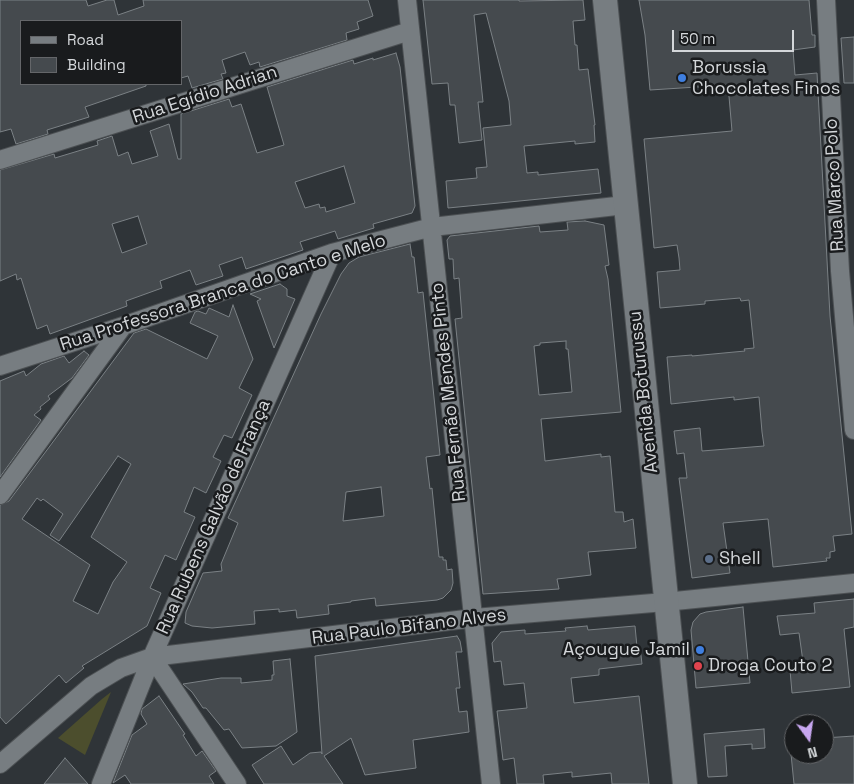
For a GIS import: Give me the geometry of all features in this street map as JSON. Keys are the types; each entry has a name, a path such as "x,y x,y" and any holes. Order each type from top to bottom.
{"main road":[{"name":"Avenida Boturussu","path":"605,0 685,784"}],"street":[{"name":"Rua Fernão Mendes Pinto","path":"407,0 474,618 490,784"},
{"name":"Rua Marco Polo","path":"826,0 840,271 854,430"},
{"name":"Rua Egídio Adrian","path":"0,160 410,31"},
{"name":"Rua Professora Branca do Canto e Melo","path":"0,366 123,326 332,253 432,227 625,205"},
{"name":"Rua Rubens Galvão de França","path":"101,784 152,658 332,253"},
{"path":"0,495 123,326"},
{"name":"Rua Paulo Bifano Alves","path":"0,764 91,686 121,668 152,658 474,618 665,602 854,583"},
{"path":"152,658 237,784"}],"green space":[{"path":"111,692 85,755 58,738 102,699"}],"building":[{"path":"0,0 86,0 88,6 107,0 114,0 118,15 144,6 143,0 368,0 373,16 357,22 359,29 346,33 347,40 260,67 259,62 250,65 245,52 222,60 226,73 221,74 223,79 192,88 188,76 182,78 182,20 20,20 20,85 146,86 85,107 89,117 47,130 48,134 16,144 11,129 0,132"},
{"path":"423,0 583,0 585,20 573,21 575,45 577,45 579,70 588,69 595,125 595,142 575,144 575,141 524,146 527,173 538,172 538,175 598,169 601,193 448,208 446,181 477,178 476,168 487,167 483,128 511,125 509,101 486,13 474,15 483,102 478,102 482,140 459,143 455,105 450,105 448,83 432,84"},
{"path":"639,0 809,0 812,35 815,35 815,47 793,50 795,75 817,73 830,316 852,534 833,536 835,551 830,552 830,558 826,558 827,561 773,567 768,519 723,523 730,573 692,578 679,478 687,478 684,453 677,454 674,431 700,428 702,451 764,446 759,397 734,400 734,397 671,404 667,357 745,351 744,349 754,348 749,300 741,301 740,298 705,301 705,304 660,308 657,272 680,270 679,258 677,245 654,248 644,139 732,131 728,85 650,90 645,35"},
{"path":"854,37 854,83 844,83 841,38"},
{"path":"396,53 400,67 415,206 412,213 373,224 374,228 338,239 335,231 300,242 303,250 246,269 242,257 219,265 223,276 196,285 190,270 160,281 162,288 126,301 127,306 50,334 47,325 37,329 21,278 17,280 16,274 0,281 0,170 54,154 55,158 98,145 97,141 112,136 118,156 128,152 132,164 158,156 150,131 169,124 178,159 181,159 181,114 229,99 232,107 241,104 257,153 284,145 267,87 353,60 354,64 373,58 373,60","holes":["344,166 355,203 326,212 325,207 320,208 319,204 305,208 295,182","138,216 147,244 122,253 112,224"]},
{"path":"585,221 604,225 609,265 605,266 608,279 621,412 541,419 545,461 601,454 601,457 610,456 615,512 623,512 624,522 633,519 636,548 588,552 591,575 557,579 559,589 483,594 455,319 462,318 459,278 454,279 453,259 449,259 447,240 450,236 539,226 540,232 568,230 567,222","holes":["566,341 566,349 568,349 572,392 539,395 534,346 540,345 540,343"]},
{"path":"410,244 412,257 414,257 418,293 423,292 440,455 426,457 430,489 432,488 439,557 443,557 443,560 446,560 447,570 452,569 453,583 451,590 443,598 437,600 376,606 375,598 351,601 328,605 329,614 297,618 296,610 279,612 279,609 254,611 255,624 212,628 192,626 185,623 186,612 203,573 222,571 221,564 238,523 228,518 341,274 349,263 359,257","holes":["381,487 384,516 343,521 346,492"]},
{"path":"280,284 287,289 287,296 295,299 274,348 257,301 261,299 250,294"},
{"path":"233,305 253,359 239,388 252,395 232,438 224,435 213,457 221,461 206,493 194,487 184,512 195,517 176,560 165,555 150,588 161,593 147,626 82,666 84,668 66,683 59,675 6,724 0,717 0,505 9,501 134,333 146,329 207,359 218,336 190,323 195,312 198,311 206,314 209,308 229,317","holes":["118,456 131,464 91,537 127,562 113,582 98,614 73,601 90,565 22,519 37,498 41,501 43,499 63,514 50,535 59,541"]},
{"path":"84,351 89,355 72,378 48,396 50,399 34,415 41,420 0,477 0,381 24,371 26,376 41,364 64,356 69,363"},
{"path":"854,599 854,627 844,629 850,687 792,693 790,670 804,669 799,633 780,635 777,616 815,613 814,603"},
{"path":"743,607 750,683 696,688 691,630 693,622 700,614 706,612"},
{"path":"587,626 588,630 635,626 637,647 640,647 642,664 599,669 599,675 571,678 574,703 639,696 649,784 612,784 611,773 572,777 572,772 543,775 544,784 517,784 514,758 503,760 497,711 527,708 524,683 504,685 501,661 494,662 492,643 501,632 525,630 525,634 566,631 565,628"},
{"path":"457,636 462,652 456,652 460,688 456,688 459,712 467,711 469,732 413,740 416,768 365,775 351,738 324,756 343,784 264,784 252,765 281,746 293,765 310,753 321,752 322,754 315,656"},
{"path":"290,659 297,732 276,746 242,748 229,729 224,730 183,684 221,678 241,678 241,683 272,680 272,675 274,675 273,661"},
{"path":"159,696 185,734 183,735 196,756 202,751 216,771 209,776 214,784 131,784 125,775 113,783 132,735 147,724 141,714 142,709"},
{"path":"764,729 765,748 752,749 752,744 725,746 727,776 708,777 704,734"},
{"path":"854,736 854,784 794,784 792,764 834,764 834,737"},
{"path":"65,758 88,784 44,784"}],"place":[{"name":"Borussia Chocolates Finos","path":"682,78"},
{"name":"Shell","path":"709,559"},
{"name":"Açougue Jamil","path":"700,650"},
{"name":"Droga Couto 2","path":"698,666"}]}
